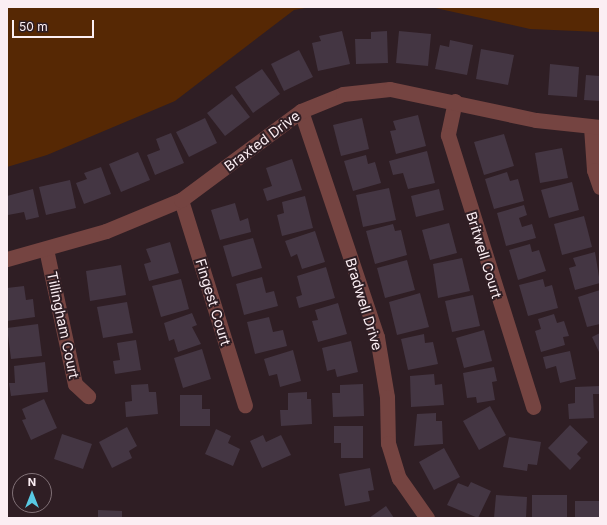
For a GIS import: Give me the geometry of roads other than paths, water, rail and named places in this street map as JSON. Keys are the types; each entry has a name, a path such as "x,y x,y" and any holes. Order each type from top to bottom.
{"street":[{"name":"Braxted Drive","path":"7,259 106,231 181,200 301,111 343,94 390,89 455,101 536,120 595,127"},
{"name":"Britwell Court","path":"455,101 448,135 533,407"},
{"name":"Bradwell Drive","path":"301,111 377,337 387,397 388,443 399,478 427,518"},
{"path":"595,127 594,170 600,187"},
{"name":"Fingest Court","path":"181,200 245,404"},
{"name":"Tillingham Court","path":"46,249 75,384 88,396"}]}
